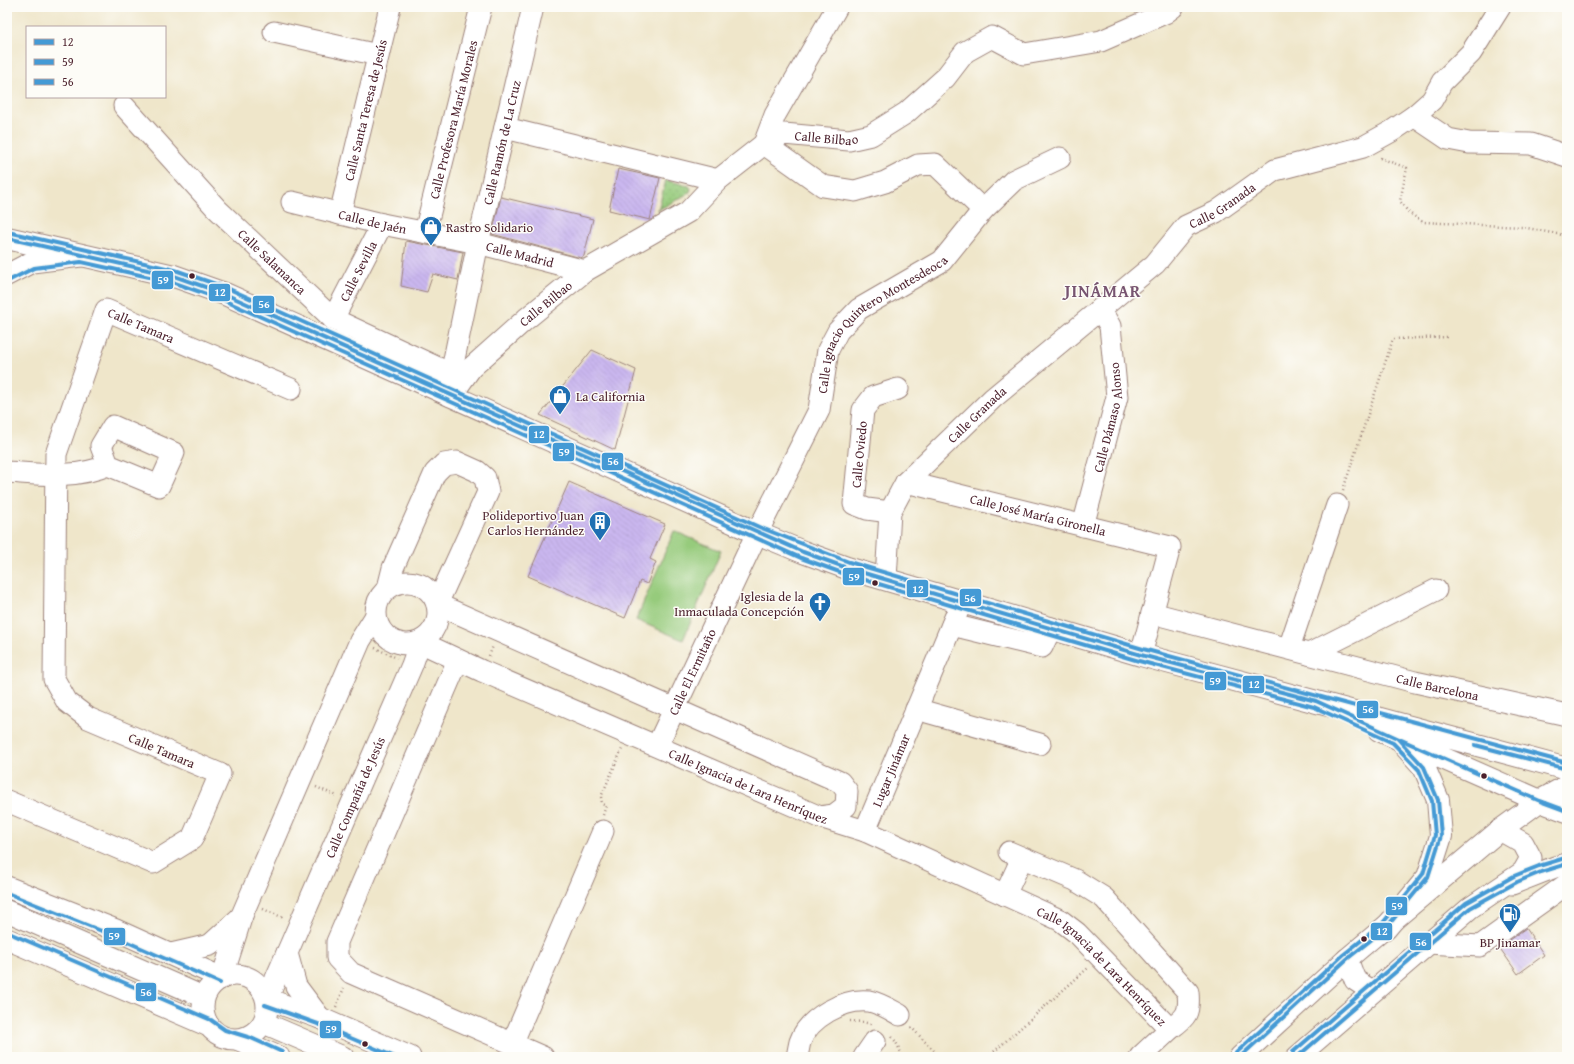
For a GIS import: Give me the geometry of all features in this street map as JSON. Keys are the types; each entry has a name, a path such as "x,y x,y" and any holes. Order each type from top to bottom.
{"main road":[{"path":"7,238 174,276 225,294 757,532 825,560 1141,655 1567,769"},
{"path":"1316,701 1540,801 1567,810"},
{"path":"1386,928 1428,877 1441,836 1438,800 1424,766 1397,738"},
{"path":"1540,801 1567,786"}],"street":[{"name":"Calle Santa Teresa de Jesús","path":"340,214 390,7"},
{"name":"Calle Profesora María Morales","path":"425,232 481,7"},
{"name":"Calle Ramón de La Cruz","path":"451,396 451,374 478,243 533,7"},
{"path":"837,7 776,115 764,144 823,186 855,191 885,182 918,165 935,164 983,210"},
{"name":"Calle Bilbao","path":"451,396 471,368 526,319 585,271 688,212 718,180 764,144 784,134 849,140 871,135 906,112 939,83 965,52 992,37 1024,54 1101,41 1165,13 1173,7"},
{"name":"Calle Granada","path":"886,579 890,512 906,482 993,398 1155,264 1186,226 1216,212 1275,170 1362,147 1392,131 1414,116 1432,100 1442,82 1471,53 1500,7"},
{"path":"274,32 378,55"},
{"name":"Calle Salamanca","path":"124,106 217,209 333,319 451,374"},
{"path":"1414,116 1448,139 1469,143 1531,144 1567,156"},
{"path":"505,128 718,180"},
{"name":"Calle Ignacio Quintero Montesdeoca","path":"757,532 819,410 828,350 838,331 859,309 942,261 983,210 1014,180 1060,158"},
{"name":"Calle de Jaén","path":"292,202 382,224 478,243"},
{"name":"Calle Sevilla","path":"333,319 382,224"},
{"name":"Calle Madrid","path":"478,243 585,271"},
{"path":"7,275 32,262 81,256"},
{"name":"Calle Dámaso Alonso","path":"1083,526 1117,397 1110,326 1100,309"},
{"name":"Calle Tamara","path":"7,801 154,863 192,839 220,774 88,718 67,702 54,679 56,454 106,310 291,389"},
{"name":"Calle Oviedo","path":"890,512 854,504 863,410 873,397 898,389"},
{"path":"388,588 393,568 435,473 444,464 457,462 477,471 485,478 488,492 437,604"},
{"path":"7,472 56,475 92,472 108,465"},
{"name":"Calle José María Gironella","path":"906,482 1170,547 1152,613"},
{"path":"1289,648 1337,505"},
{"name":"Calle El Ermitaño","path":"657,746 757,532"},
{"path":"402,582 417,583 430,591 437,604 438,619 432,633 420,642 406,645 391,641 380,631 375,617 376,606 381,596 388,588 402,582"},
{"path":"1309,654 1436,590"},
{"name":"Lugar Jinámar","path":"865,831 962,601"},
{"name":"Calle Ignacia de Lara Henríquez","path":"437,604 840,782 846,791 846,806 834,816 820,817"},
{"path":"1141,655 1152,613"},
{"name":"Calle Barcelona","path":"1152,613 1415,682 1567,714"},
{"path":"222,978 242,915 360,641 375,617"},
{"path":"952,625 1042,647 1051,628"},
{"name":"Calle Ignacia de Lara Henríquez","path":"420,642 482,671 820,817 865,831 1005,896 1060,920 1077,933 1170,1029 1185,1018 1190,1006 1188,992 1104,898 1075,880 1015,855 1005,896"},
{"name":"Calle Compañía de Jesús","path":"267,999 412,665 420,642"},
{"path":"458,660 337,942 337,958 351,973 543,1057"},
{"path":"916,708 1040,744"},
{"path":"1240,1057 1347,959 1386,928 1500,830 1540,801"},
{"path":"846,806 865,831"},
{"path":"1500,830 1523,843 1536,865 1543,901"},
{"path":"512,1044 603,831"},
{"path":"1297,1057 1470,908 1536,865 1567,864"},
{"path":"7,872 38,899"},
{"path":"1428,943 1480,946 1567,884"},
{"path":"7,887 171,954 222,978"},
{"path":"7,911 194,993"},
{"path":"171,954 210,945 242,915"},
{"path":"7,939 209,1026"},
{"path":"287,953 296,986 320,1018"},
{"path":"1347,959 1355,980 1372,991"},
{"path":"239,1040 252,1035 262,1026 268,1012 267,999 260,986 249,978 236,974 222,978 213,984 204,999 204,1016 209,1026 217,1034 228,1039 239,1040 279,1057"},
{"path":"267,999 320,1018 410,1057"},
{"path":"797,1057 800,1041 810,1026 823,1015 846,1003 868,1001 885,1007 900,1016"},
{"path":"271,1026 343,1057"},
{"path":"1140,1057 1170,1029"}],"path":[{"path":"1362,147 1376,156 1407,168 1400,201 1409,213 1423,222 1522,227 1567,236"},
{"path":"1337,505 1393,339 1449,336"},
{"path":"482,671 499,632"},
{"path":"603,831 601,818 606,806 602,804 601,798 629,734"},
{"path":"988,1057 1100,957"},
{"path":"900,1016 940,1057"}],"green space":[{"path":"666,180 689,186 691,189 689,193 658,210"},
{"path":"674,531 721,551 683,640 636,620"}],"building":[{"path":"618,169 660,178 650,220 609,210"},
{"path":"501,197 593,219 584,256 581,258 492,234"},
{"path":"406,241 463,252 458,280 433,274 427,292 401,286"},
{"path":"592,350 636,370 615,450 540,415"},
{"name":"Polideportivo Juan Carlos Hernández","path":"569,482 665,524 650,559 656,562 647,584 640,581 625,618 528,576"},
{"path":"1526,928 1544,955 1518,974 1499,947"}],"transit line":[{"name":"56","path":"8,232 175,270 227,288 759,527 849,562 1143,649 1567,763"},
{"name":"12","path":"7,238 174,276 225,294 803,552 847,568 1141,655 1316,701 1397,738 1424,767 1438,800 1441,836 1428,877 1386,928 1347,959 1240,1057"},
{"name":"59","path":"10,280 34,268 81,262 172,282 223,300 801,558 845,574 1139,661 1314,707 1393,743 1419,770 1432,801 1435,835 1423,874 1382,924 1343,955 1236,1053"},
{"name":"12","path":"1397,738 1540,801 1567,811"},
{"name":"12","path":"1475,745 1567,769"},
{"name":"56","path":"1293,1052 1466,903 1514,876 1565,858"},
{"name":"12","path":"1297,1057 1470,908 1517,882 1541,872 1567,864"},
{"name":"59","path":"7,893 114,936 220,983"},
{"name":"56","path":"9,933 211,1020 225,1030 251,1038 282,1052"},
{"name":"59","path":"265,1005 318,1024 395,1057"}],"place":[{"name":"Rastro Solidario","path":"431,246"},
{"name":"La California","path":"560,416"},
{"name":"Polideportivo Juan Carlos Hernández","path":"600,542"},
{"name":"Iglesia de la Inmaculada Concepción","path":"820,622"},
{"name":"BP Jinamar","path":"1510,934"}],"district":[{"name":"JINÁMAR","path":"1103,291"}]}
